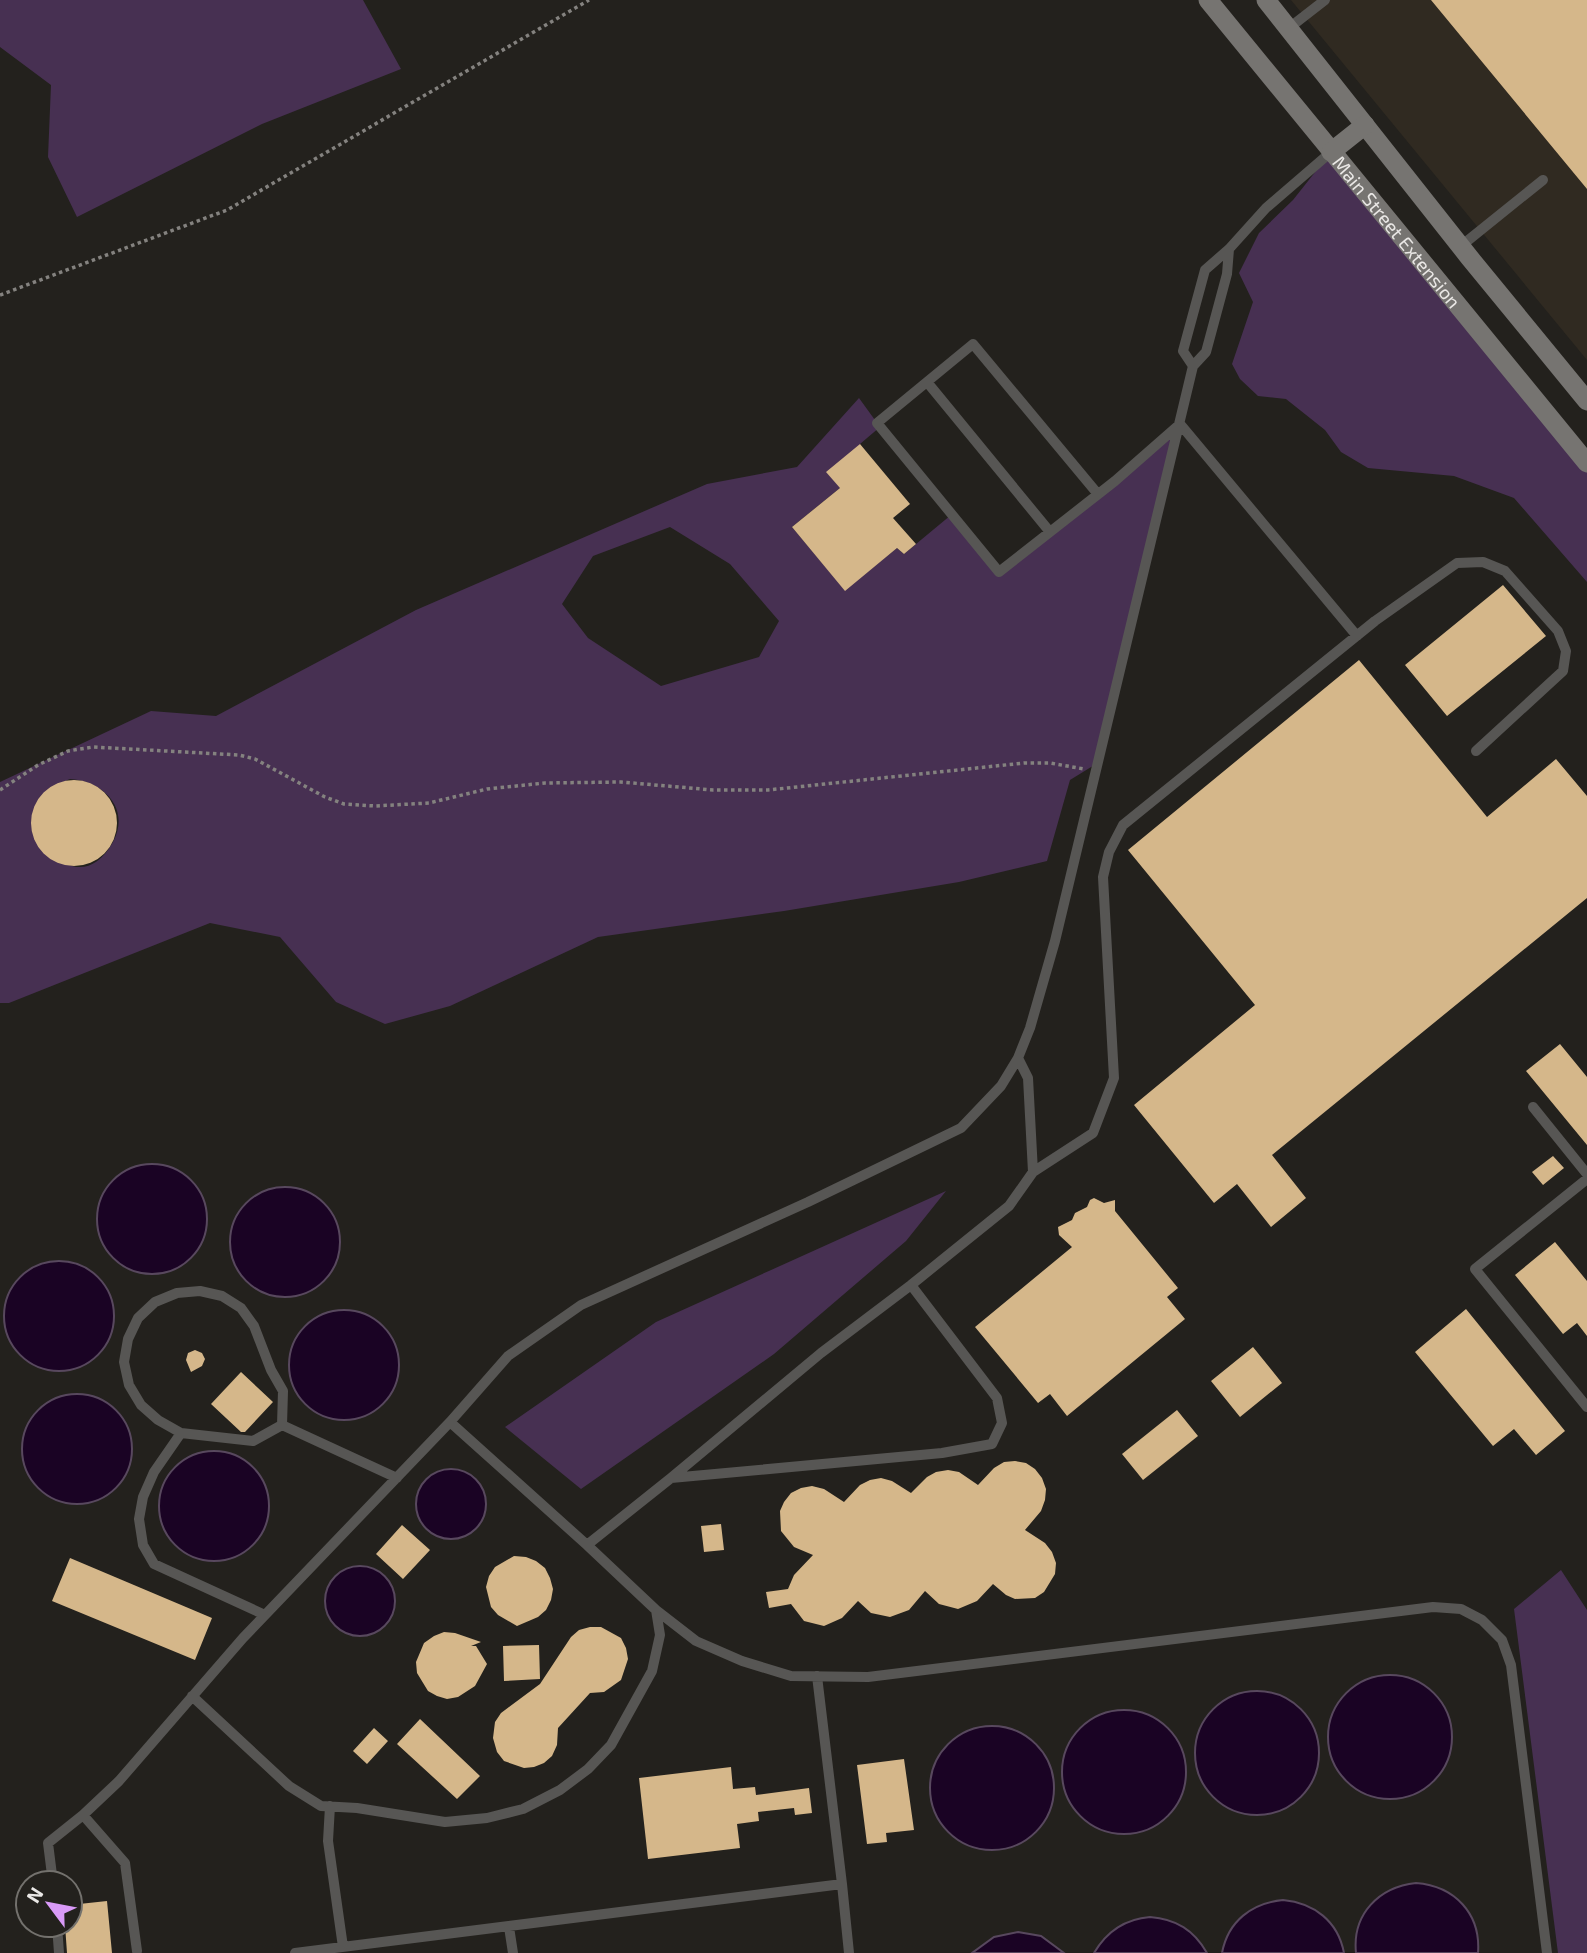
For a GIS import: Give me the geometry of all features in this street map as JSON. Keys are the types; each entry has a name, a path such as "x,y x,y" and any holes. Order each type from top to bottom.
{"main road":[{"name":"Main Street Extension","path":"1208,0 1587,463"},
{"name":"Main Street Extension","path":"1266,0 1587,401"},
{"path":"1331,152 1365,125"}],"lane":[{"path":"1289,28 1325,0"},
{"path":"1193,366 1183,351 1205,270 1229,249 1259,214 1331,152"},
{"path":"1461,246 1543,180"},
{"path":"51,1869 48,1843 119,1781 265,1615 450,1422 508,1356 581,1305 808,1202 961,1128 1001,1086 1018,1058 1031,1028 1055,941 1193,366 1206,352 1227,274 1229,249"},
{"path":"1097,494 973,344 877,423 999,572 1097,494 1180,424"},
{"path":"927,382 1050,532"},
{"path":"1180,424 1357,636"},
{"path":"587,1545 821,1353 1009,1206 1033,1172 1093,1133 1114,1078 1103,877 1109,852 1123,825 1357,636 1457,563 1483,562 1505,571 1558,631 1566,651 1563,671 1476,751"},
{"path":"1018,1058 1028,1078 1033,1172"},
{"path":"1533,1107 1587,1176 1475,1269 1587,1407"},
{"path":"671,1478 942,1453 992,1444 1002,1423 997,1398 911,1285"},
{"path":"200,1291 222,1296 241,1308 254,1326 271,1370 283,1391 282,1425 253,1441 181,1433 158,1420 141,1405 129,1385 124,1362 128,1339 138,1318 155,1302 177,1293 200,1291"},
{"path":"450,1422 656,1610 696,1641 742,1661 791,1676 868,1677 1419,1608 1461,1609 1482,1620 1502,1640 1511,1665 1547,1953"},
{"path":"282,1425 397,1478"},
{"path":"181,1433 154,1472 143,1497 139,1519 143,1545 154,1564 265,1615"},
{"path":"192,1696 289,1786 321,1806 357,1808 444,1822 487,1818 523,1809 560,1790 588,1769 611,1745 652,1671 660,1635 656,1610"},
{"path":"817,1676 849,1953"},
{"path":"330,1806 328,1841 343,1947"},
{"path":"83,1815 125,1863 137,1951"},
{"path":"295,1953 842,1884"},
{"path":"509,1927 513,1953"}],"path":[{"path":"0,295 227,210 589,0"},
{"path":"0,790 38,765 68,751 93,747 239,755 255,759 325,797 344,804 375,806 429,803 487,789 545,783 621,782 713,790 768,790 1024,763 1072,766 1094,771"}],"shaded area":[{"path":"0,0 363,0 401,69 262,124 77,217 48,157 51,85 0,47"},
{"path":"1291,0 1587,0 1587,360"},
{"path":"1331,152 1587,463 1587,582 1514,498 1454,476 1368,468 1341,452 1325,430 1286,399 1258,396 1240,379 1232,364 1253,302 1239,273 1259,233 1293,200"},
{"path":"859,398 880,427 860,444 840,488 792,527 845,590 897,548 904,554 951,515 998,572 1180,424 1096,764 1070,780 1047,861 959,882 784,911 598,937 450,1006 385,1024 336,1002 280,937 210,923 9,1003 0,1003 0,782 151,711 216,716 416,610 707,484 797,467","holes":["670,527 730,564 779,621 759,657 661,686 588,638 562,604 593,556","70,779 82,781 103,791 111,798 119,818 113,842 97,862 79,867 63,861 50,848 42,830 41,810 50,792"]},
{"path":"152,1164 173,1168 191,1180 203,1198 207,1219 203,1240 191,1258 173,1270 152,1274 131,1270 113,1258 101,1240 97,1219 101,1198 113,1180 131,1168"},
{"path":"285,1187 306,1191 324,1203 336,1221 340,1242 336,1263 324,1281 306,1293 285,1297 264,1293 246,1281 234,1263 230,1242 234,1221 246,1203 264,1191"},
{"path":"946,1191 906,1241 774,1354 581,1489 505,1427 656,1322"},
{"path":"59,1261 80,1265 98,1277 110,1295 114,1316 110,1337 98,1355 80,1367 59,1371 38,1367 20,1355 8,1337 4,1316 8,1295 20,1277 38,1265"},
{"path":"344,1310 365,1314 383,1326 395,1344 399,1365 395,1386 383,1404 365,1416 344,1420 323,1416 305,1404 293,1386 289,1365 293,1344 305,1326 323,1314"},
{"path":"77,1394 98,1398 116,1410 128,1428 132,1449 128,1470 116,1488 98,1500 77,1504 56,1500 38,1488 26,1470 22,1449 26,1428 38,1410 56,1398"},
{"path":"214,1451 235,1455 253,1467 265,1485 269,1506 265,1527 253,1545 235,1557 214,1561 193,1557 175,1545 163,1527 159,1506 163,1485 175,1467 193,1455"},
{"path":"451,1469 476,1479 486,1504 476,1529 451,1539 426,1529 416,1504 426,1479"},
{"path":"360,1566 385,1576 395,1601 385,1626 360,1636 335,1626 325,1601 335,1576"},
{"path":"1561,1570 1587,1610 1587,1953 1558,1953 1514,1609"},
{"path":"1390,1675 1414,1680 1434,1693 1447,1713 1452,1737 1447,1761 1434,1781 1414,1794 1390,1799 1366,1794 1346,1781 1333,1761 1328,1737 1333,1713 1346,1693 1366,1680"},
{"path":"1257,1691 1281,1696 1301,1709 1314,1729 1319,1753 1314,1777 1301,1797 1281,1810 1257,1815 1233,1810 1213,1797 1200,1777 1195,1753 1200,1729 1213,1709 1233,1696"},
{"path":"1124,1710 1148,1715 1168,1728 1181,1748 1186,1772 1181,1796 1168,1816 1148,1829 1124,1834 1100,1829 1080,1816 1067,1796 1062,1772 1067,1748 1080,1728 1100,1715"},
{"path":"992,1726 1016,1731 1036,1744 1049,1764 1054,1788 1049,1812 1036,1832 1016,1845 992,1850 968,1845 948,1832 935,1812 930,1788 935,1764 948,1744 968,1731"},
{"path":"1416,1883 1443,1890 1463,1904 1475,1926 1478,1953 1356,1953 1358,1926 1371,1905 1390,1890"},
{"path":"1283,1900 1305,1905 1323,1916 1336,1932 1344,1953 1222,1953 1230,1932 1243,1916 1261,1905"},
{"path":"1150,1917 1168,1920 1183,1927 1207,1953 1094,1953 1118,1927 1133,1920"},
{"path":"1018,1932 1041,1936 1064,1953 972,1953 994,1937"}],"building":[{"path":"1431,0 1587,0 1587,189"},
{"path":"860,444 910,504 893,518 916,544 904,554 897,548 845,591 792,527 840,488 826,472"},
{"path":"1503,585 1546,636 1447,716 1405,665"},
{"path":"1359,660 1487,817 1556,759 1587,796 1587,898 1272,1155 1306,1198 1271,1227 1237,1184 1214,1203 1134,1105 1255,1005 1128,850"},
{"path":"74,780 91,783 105,792 114,806 117,823 114,840 105,854 91,863 74,866 57,863 43,854 34,840 31,823 34,806 43,792 57,783"},
{"path":"1560,1044 1587,1077 1587,1145 1526,1071"},
{"path":"1553,1156 1564,1168 1543,1185 1532,1172"},
{"path":"1094,1198 1104,1203 1115,1200 1115,1211 1178,1288 1167,1297 1185,1319 1067,1416 1050,1394 1038,1403 975,1327 1072,1247 1059,1235 1058,1227 1072,1220 1075,1213 1087,1207"},
{"path":"1555,1242 1587,1281 1587,1336 1577,1323 1563,1334 1515,1275"},
{"path":"1466,1309 1565,1431 1536,1455 1514,1429 1493,1446 1415,1352"},
{"path":"1253,1347 1282,1383 1240,1417 1211,1381"},
{"path":"195,1350 202,1353 205,1359 202,1366 191,1372 186,1360 188,1353"},
{"path":"241,1372 273,1402 245,1432 241,1432 211,1404"},
{"path":"1177,1410 1198,1436 1143,1480 1122,1454"},
{"path":"1004,1462 1026,1463 1035,1469 1046,1489 1041,1511 1025,1530 1045,1543 1052,1552 1056,1563 1055,1574 1044,1592 1035,1598 1015,1599 993,1584 977,1601 958,1609 939,1604 925,1591 909,1610 890,1617 871,1613 858,1601 842,1618 824,1626 804,1621 791,1604 769,1608 766,1592 788,1589 794,1575 813,1555 794,1547 781,1531 780,1511 791,1493 812,1486 824,1489 844,1502 860,1485 881,1478 892,1481 911,1493 927,1477 948,1470 959,1472 978,1485 994,1468"},
{"path":"721,1524 724,1550 704,1552 701,1526"},
{"path":"402,1525 430,1550 403,1579 376,1554"},
{"path":"514,1556 526,1557 545,1568 553,1589 546,1610 538,1617 517,1626 498,1615 491,1607 486,1587 495,1567"},
{"path":"70,1558 212,1618 195,1660 52,1601"},
{"path":"601,1627 621,1638 628,1659 621,1680 604,1692 590,1693 558,1728 557,1745 552,1756 544,1763 524,1768 504,1761 497,1752 493,1738 495,1722 501,1713 540,1684 571,1637 579,1630"},
{"path":"444,1632 481,1642 471,1646 476,1646 487,1664 475,1686 458,1697 447,1699 428,1691 417,1673 416,1662 424,1643"},
{"path":"539,1645 540,1679 504,1681 503,1646"},
{"path":"420,1719 480,1776 457,1799 397,1744"},
{"path":"374,1728 388,1741 367,1764 353,1751"},
{"path":"904,1759 914,1830 886,1833 887,1842 867,1844 857,1765"},
{"path":"731,1767 733,1789 755,1787 756,1795 809,1788 812,1813 795,1815 794,1808 758,1812 759,1821 737,1824 740,1848 648,1859 639,1778"},
{"path":"107,1901 112,1953 67,1953 66,1939 84,1939 84,1903"}]}
